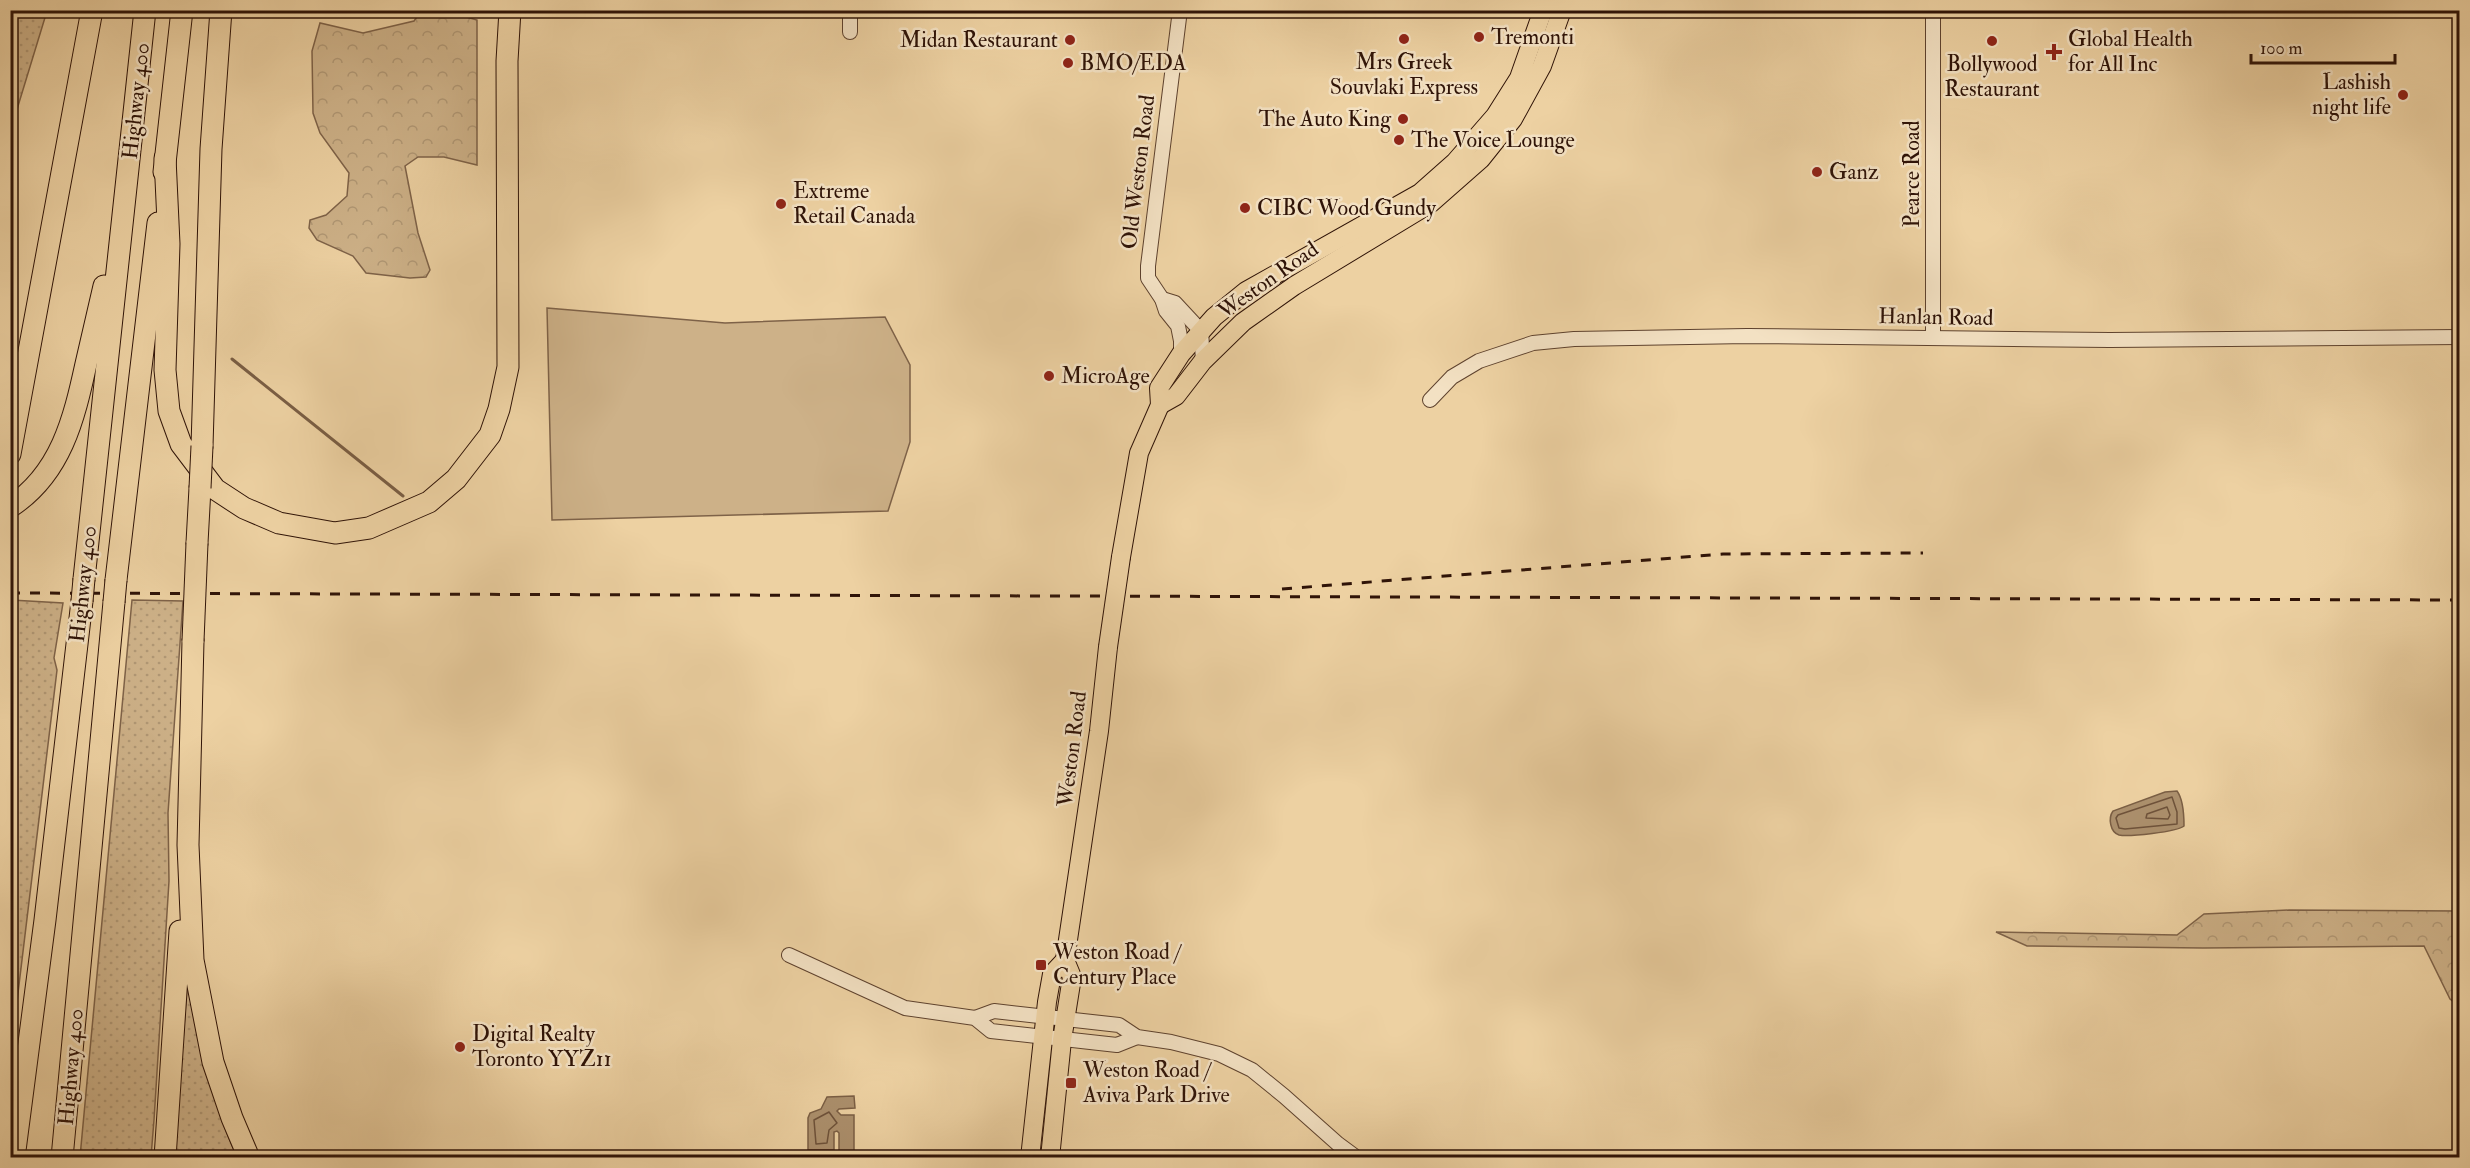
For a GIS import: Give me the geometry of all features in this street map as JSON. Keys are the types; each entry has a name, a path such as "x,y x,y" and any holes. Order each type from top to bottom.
{"highway":[{"path":"10,454 92,10"},
{"name":"Highway 400","path":"14,1158 45,920 82,601 145,10"},
{"name":"Highway 400","path":"62,1158 116,580 182,10"},
{"path":"165,1158 188,845 211,149 221,10"},
{"path":"497,10 507,61"},
{"path":"165,158 169,244 165,370 169,411 181,444 215,489 244,508 279,523 335,533 369,528 429,502 456,479 490,435 499,409 508,368 507,61 510,10"},
{"path":"10,507 33,490 43,479 60,452 71,426 128,174"},
{"path":"188,845 193,960 201,1010 213,1062 232,1118 249,1158"}],"main road":[{"name":"Weston Road","path":"1050,1158 1062,1040 1072,977 1065,960 1100,731 1108,647 1139,453 1160,405 1159,388 1181,354 1201,331 1214,317 1246,291 1420,193 1455,162 1495,116 1519,78 1543,10"},
{"name":"Weston Road","path":"1160,405 1176,396 1203,361 1243,322 1294,286 1431,203 1481,159 1513,119 1538,75 1562,10"},
{"name":"Weston Road","path":"1030,1158 1042,1037 1052,974 1065,960"}],"street":[{"path":"850,10 850,33"},
{"name":"Old Weston Road","path":"1180,10 1148,278 1162,299 1166,311 1178,326 1181,354"},
{"name":"Pearce Road","path":"1933,338 1934,10"},
{"name":"Old Weston Road","path":"1162,299 1175,303 1201,331"},
{"path":"1201,331 1203,361"},
{"name":"Hanlan Road","path":"1430,400 1464,368 1533,343 1574,339 1695,336 2110,340 2460,337"},
{"path":"789,955 904,1008 975,1018 994,1011 1119,1025 1137,1037 1172,1042 1219,1054 1252,1070 1357,1158"},
{"path":"975,1018 991,1031 1062,1040 1117,1046 1137,1037"}],"green space":[{"path":"10,11 47,11 11,129"},
{"path":"429,11 445,11 477,20 477,165 444,157 418,157 405,166 418,233 430,270 426,277 410,278 366,273 353,256 317,240 309,228 310,220 326,215 347,196 349,173 320,133 313,113 312,51 320,23 363,33 414,21 419,14"},
{"path":"547,308 725,323 885,317 910,365 910,442 888,511 552,520"},
{"path":"11,600 63,603 54,658 57,670 11,1051"},
{"path":"132,600 183,601 168,813 169,881 151,1157 80,1157"},
{"path":"2289,910 2459,911 2459,1006 2450,999 2424,946 2203,948 2027,946 1996,932 2177,935 2204,914"},
{"path":"188,974 201,1044 219,1113 237,1157 174,1158"}],"water":[{"path":"2177,791 2182,803 2184,826 2142,835 2119,835 2112,828 2110,821 2113,811 2165,792"},
{"path":"854,1096 855,1108 837,1111 841,1115 854,1115 854,1151 839,1151 837,1131 834,1132 834,1150 808,1150 810,1113 821,1109 827,1097"}],"waterway":[{"path":"232,359 403,496"}],"railway":[{"path":"1282,589 1723,554 1923,553"},
{"path":"10,593 2460,600"}],"place":[{"name":"Tremonti","path":"1479,37"},
{"name":"Mrs Greek Souvlaki Express","path":"1404,39"},
{"name":"Midan Restaurant","path":"1070,40"},
{"name":"Bollywood Restaurant","path":"1992,41"},
{"name":"Global Health for All Inc","path":"2054,52"},
{"name":"BMO/EDA","path":"1068,63"},
{"name":"Lashish night life","path":"2403,95"},
{"name":"The Auto King","path":"1403,119"},
{"name":"The Voice Lounge","path":"1399,140"},
{"name":"Ganz","path":"1817,172"},
{"name":"Extreme Retail Canada","path":"781,204"},
{"name":"CIBC Wood Gundy","path":"1245,208"},
{"name":"MicroAge","path":"1049,376"},
{"name":"Weston Road / Century Place","path":"1041,965"},
{"name":"Digital Realty Toronto YYZ11","path":"460,1047"},
{"name":"Weston Road / Aviva Park Drive","path":"1071,1083"}]}
